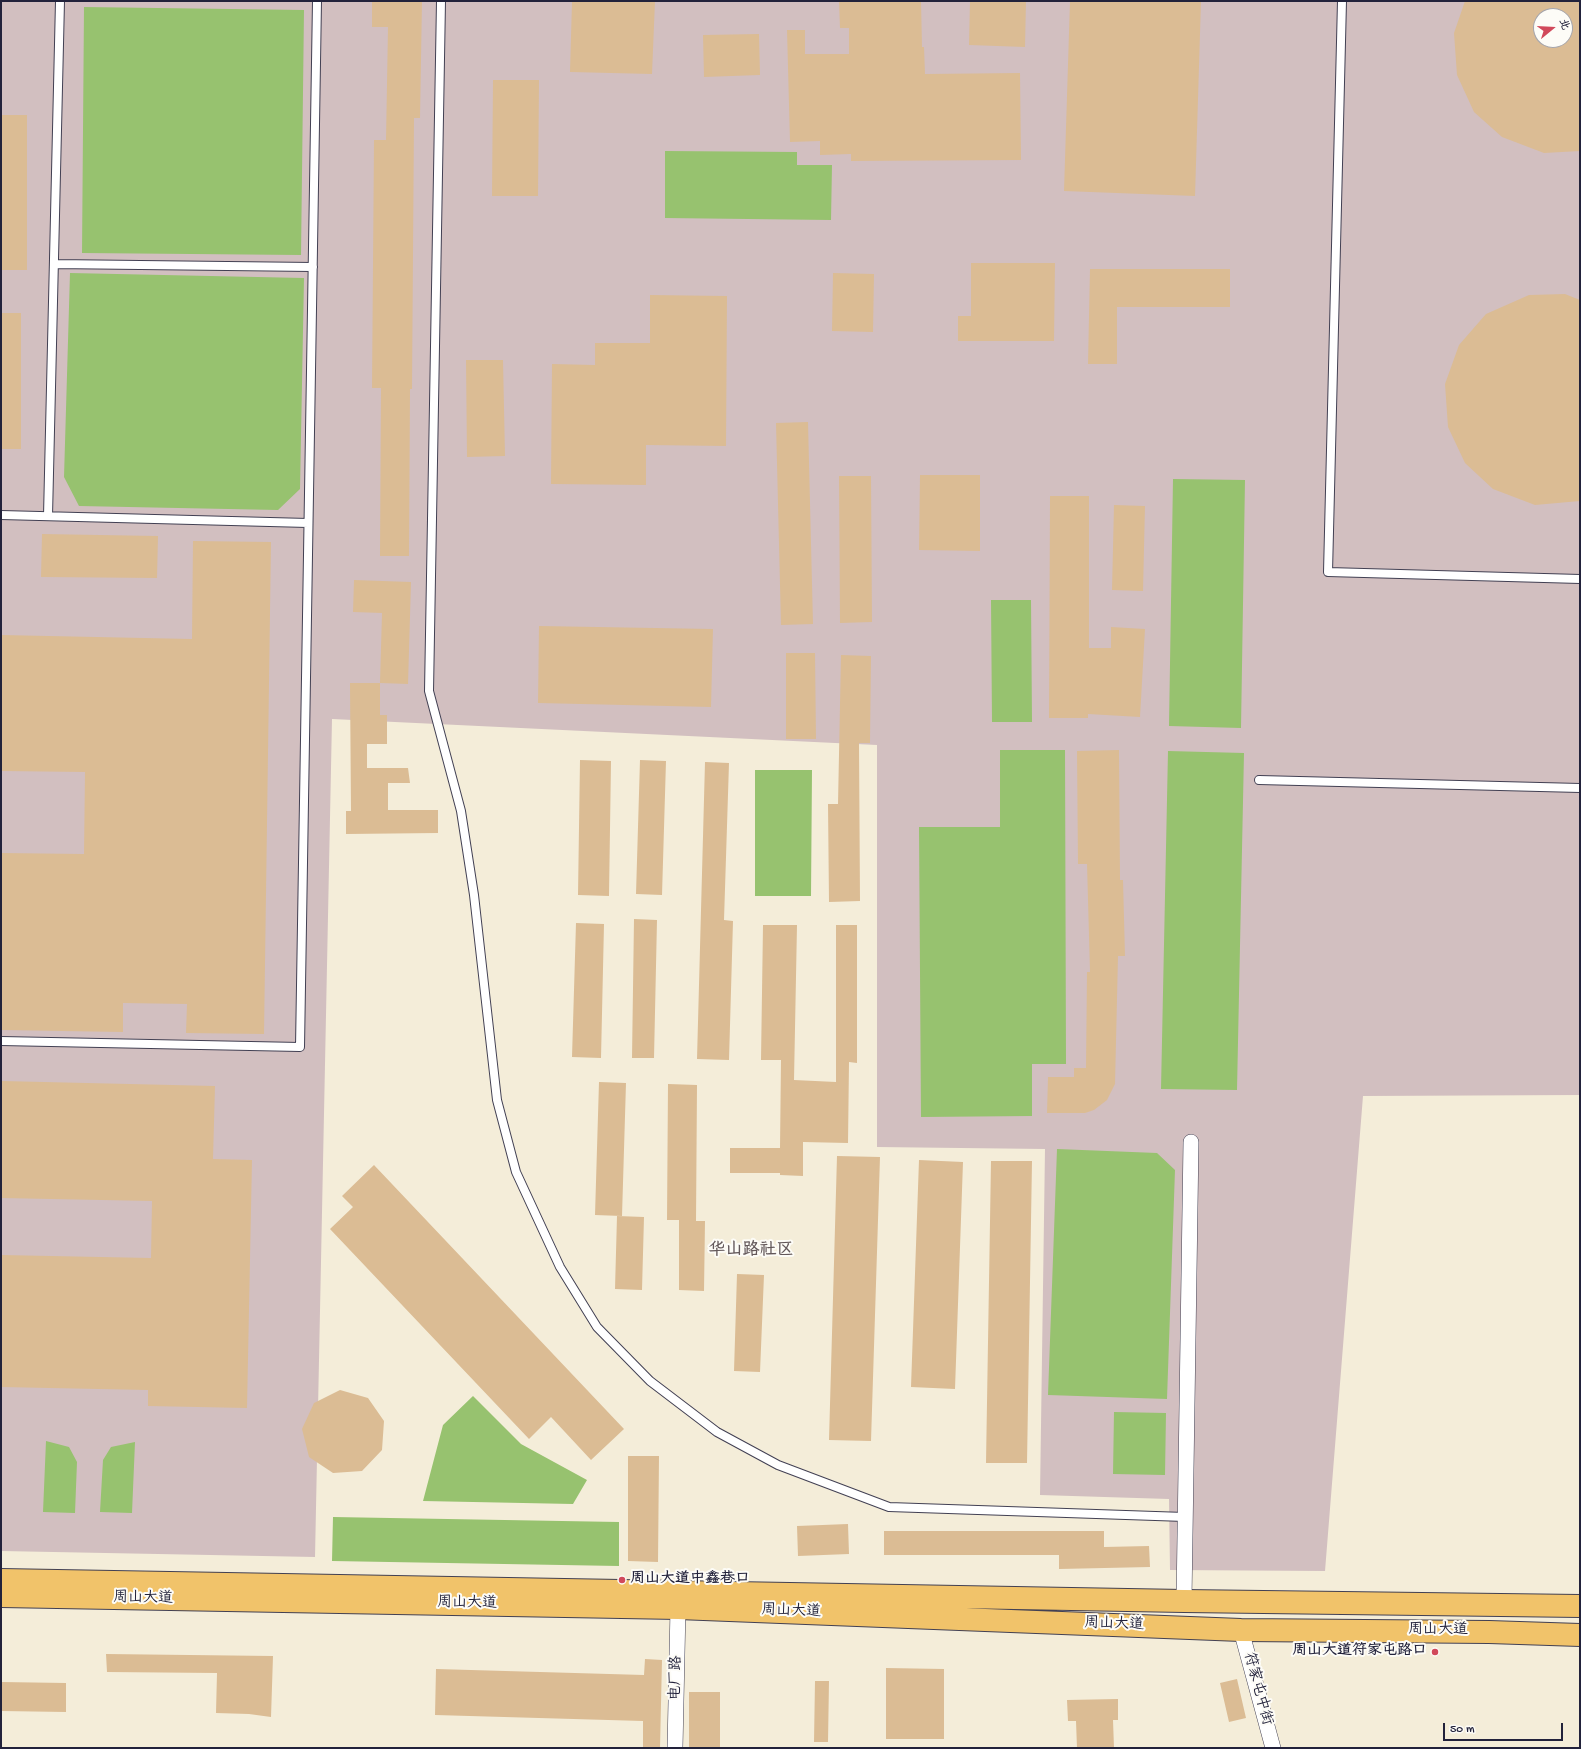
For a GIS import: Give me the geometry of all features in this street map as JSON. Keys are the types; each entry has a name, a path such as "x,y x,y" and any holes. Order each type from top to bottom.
{"main road":[{"name":"周山大道","path":"1,1580 1184,1601 1580,1606"},
{"name":"周山大道","path":"1,1596 678,1608 1241,1630 1489,1632 1580,1635"}],"street":[{"path":"1184,1601 1191,1142"},
{"name":"电厂路","path":"675,1748 678,1608"},
{"name":"符家屯中街","path":"1241,1630 1273,1748"}],"lane":[{"path":"48,516 60,1"},
{"path":"1,1041 300,1047 317,1"},
{"path":"440,1 429,691 461,811 474,895 497,1100 516,1172 560,1267 597,1327 650,1381 717,1432 778,1465 889,1507 1185,1517"},
{"path":"1342,1 1328,572 1580,579"},
{"path":"54,264 313,267"},
{"path":"1,515 308,523"},
{"path":"1260,780 1580,788"}],"shaded area":[{"path":"1,1 1580,1 1580,1095 1363,1096 1325,1571 1170,1570 1169,1499 1040,1495 1045,1149 877,1147 877,745 332,719 315,1557 1,1551"}],"green space":[{"path":"84,7 304,10 301,255 82,253"},
{"path":"665,151 797,152 797,165 832,165 831,220 665,218"},
{"path":"70,273 304,278 300,489 278,510 79,506 64,477"},
{"path":"1173,479 1245,480 1241,728 1169,726"},
{"path":"991,600 1031,600 1032,722 992,722"},
{"path":"1000,750 1065,750 1066,1064 1032,1064 1032,1116 921,1117 919,827 1000,827"},
{"path":"1168,751 1244,753 1237,1090 1161,1089"},
{"path":"755,770 812,770 811,896 755,896"},
{"path":"1057,1149 1157,1153 1175,1170 1167,1399 1048,1395"},
{"path":"473,1396 521,1444 587,1480 573,1504 423,1501 443,1425"},
{"path":"1114,1412 1166,1413 1165,1475 1113,1474"},
{"path":"46,1441 69,1447 77,1462 75,1513 43,1512"},
{"path":"135,1442 132,1513 100,1512 103,1460 111,1447"},
{"path":"333,1517 619,1522 619,1566 332,1561"}],"building":[{"path":"372,1 422,1 420,118 414,118 409,556 380,556 381,388 372,388 374,140 386,140 388,27 372,27"},
{"path":"655,1 652,74 570,72 572,2"},
{"path":"839,1 921,1 922,47 924,47 925,74 1020,73 1021,160 851,161 851,154 820,155 820,141 790,142 787,30 805,30 805,54 849,54 849,28 840,28"},
{"path":"970,1 1026,1 1025,47 969,45"},
{"path":"1070,1 1201,1 1195,196 1064,191"},
{"path":"1465,1 1580,1 1580,151 1544,153 1502,137 1474,112 1457,75 1454,33"},
{"path":"759,34 760,75 704,77 703,35"},
{"path":"493,80 539,80 538,196 492,196"},
{"path":"1,115 27,115 27,270 1,270"},
{"path":"971,263 1055,263 1054,341 958,341 958,316 971,316"},
{"path":"1090,269 1230,269 1230,307 1117,307 1117,364 1088,364"},
{"path":"833,273 874,274 873,332 832,331"},
{"path":"1565,294 1580,300 1580,501 1535,505 1493,489 1465,463 1448,427 1445,384 1459,345 1486,314 1529,295"},
{"path":"650,295 727,296 726,446 646,445 646,485 551,484 552,364 595,365 595,343 650,343"},
{"path":"1,313 21,313 21,449 1,449"},
{"path":"466,360 503,360 505,456 467,457"},
{"path":"808,422 813,624 781,625 776,423"},
{"path":"920,475 980,475 980,551 919,550"},
{"path":"839,476 871,476 872,622 840,623"},
{"path":"1050,496 1089,496 1089,648 1111,648 1111,627 1145,629 1140,717 1088,714 1088,718 1049,718"},
{"path":"1114,505 1145,506 1143,591 1112,590"},
{"path":"42,534 158,536 157,578 41,577"},
{"path":"193,541 271,542 264,1034 186,1033 187,1004 123,1003 123,1032 1,1030 1,853 84,854 85,772 1,771 1,635 192,639"},
{"path":"354,580 411,582 408,684 380,683 382,613 353,612"},
{"path":"539,626 713,629 711,707 538,703"},
{"path":"786,653 815,653 816,739 786,739"},
{"path":"841,655 871,656 870,743 859,743 860,901 829,902 828,804 838,804"},
{"path":"350,683 380,683 380,715 387,715 387,744 367,744 367,768 408,768 410,783 388,783 388,810 438,810 438,833 346,834 346,811 351,811"},
{"path":"1119,750 1120,880 1123,880 1125,956 1118,956 1115,1084 1107,1100 1094,1110 1085,1113 1047,1113 1048,1077 1074,1077 1074,1068 1086,1068 1087,972 1090,972 1087,864 1078,864 1077,751"},
{"path":"580,760 611,761 609,896 578,895"},
{"path":"640,760 666,761 662,895 636,894"},
{"path":"705,762 729,763 724,920 733,921 729,1060 697,1059"},
{"path":"634,919 657,920 654,1058 632,1058"},
{"path":"576,923 604,924 601,1058 572,1057"},
{"path":"763,925 797,925 794,1080 836,1082 836,925 857,925 857,1063 849,1062 848,1143 803,1142 803,1176 780,1175 780,1173 730,1173 730,1148 780,1148 781,1060 761,1060"},
{"path":"1,1081 215,1086 213,1159 252,1160 247,1408 148,1406 148,1390 1,1387 1,1255 151,1258 152,1201 1,1198"},
{"path":"599,1082 626,1083 622,1216 595,1215"},
{"path":"668,1084 697,1085 696,1221 705,1221 704,1291 679,1290 679,1220 667,1220"},
{"path":"837,1156 880,1157 871,1441 829,1440"},
{"path":"919,1160 963,1162 955,1389 911,1387"},
{"path":"991,1161 1032,1161 1027,1463 986,1463"},
{"path":"374,1165 624,1429 591,1460 551,1417 529,1439 330,1229 353,1207 342,1196"},
{"path":"617,1216 644,1217 642,1290 615,1289"},
{"path":"737,1274 764,1275 760,1372 734,1371"},
{"path":"340,1390 368,1398 384,1421 382,1450 362,1471 333,1473 309,1457 302,1429 314,1403"},
{"path":"628,1456 659,1456 658,1562 628,1561"},
{"path":"848,1524 849,1554 798,1556 797,1526"},
{"path":"884,1531 1104,1531 1104,1547 1149,1546 1150,1567 1059,1569 1059,1555 884,1555"},
{"path":"106,1654 273,1656 271,1717 249,1714 216,1713 217,1673 107,1672"},
{"path":"645,1659 662,1660 660,1748 643,1748 643,1721 435,1715 436,1669 644,1675"},
{"path":"886,1668 944,1669 944,1739 886,1739"},
{"path":"1237,1679 1246,1718 1229,1722 1220,1683"},
{"path":"815,1681 829,1681 828,1742 814,1742"},
{"path":"1,1682 66,1683 66,1712 1,1711"},
{"path":"689,1692 720,1692 720,1748 689,1748"},
{"path":"1118,1699 1118,1720 1113,1720 1114,1748 1077,1748 1076,1721 1068,1721 1067,1700"}],"place":[{"name":"周山大道中鑫巷口","path":"622,1580"},
{"name":"周山大道符家屯路口","path":"1435,1652"}],"district":[{"name":"华山路社区","path":"751,1251"}]}
